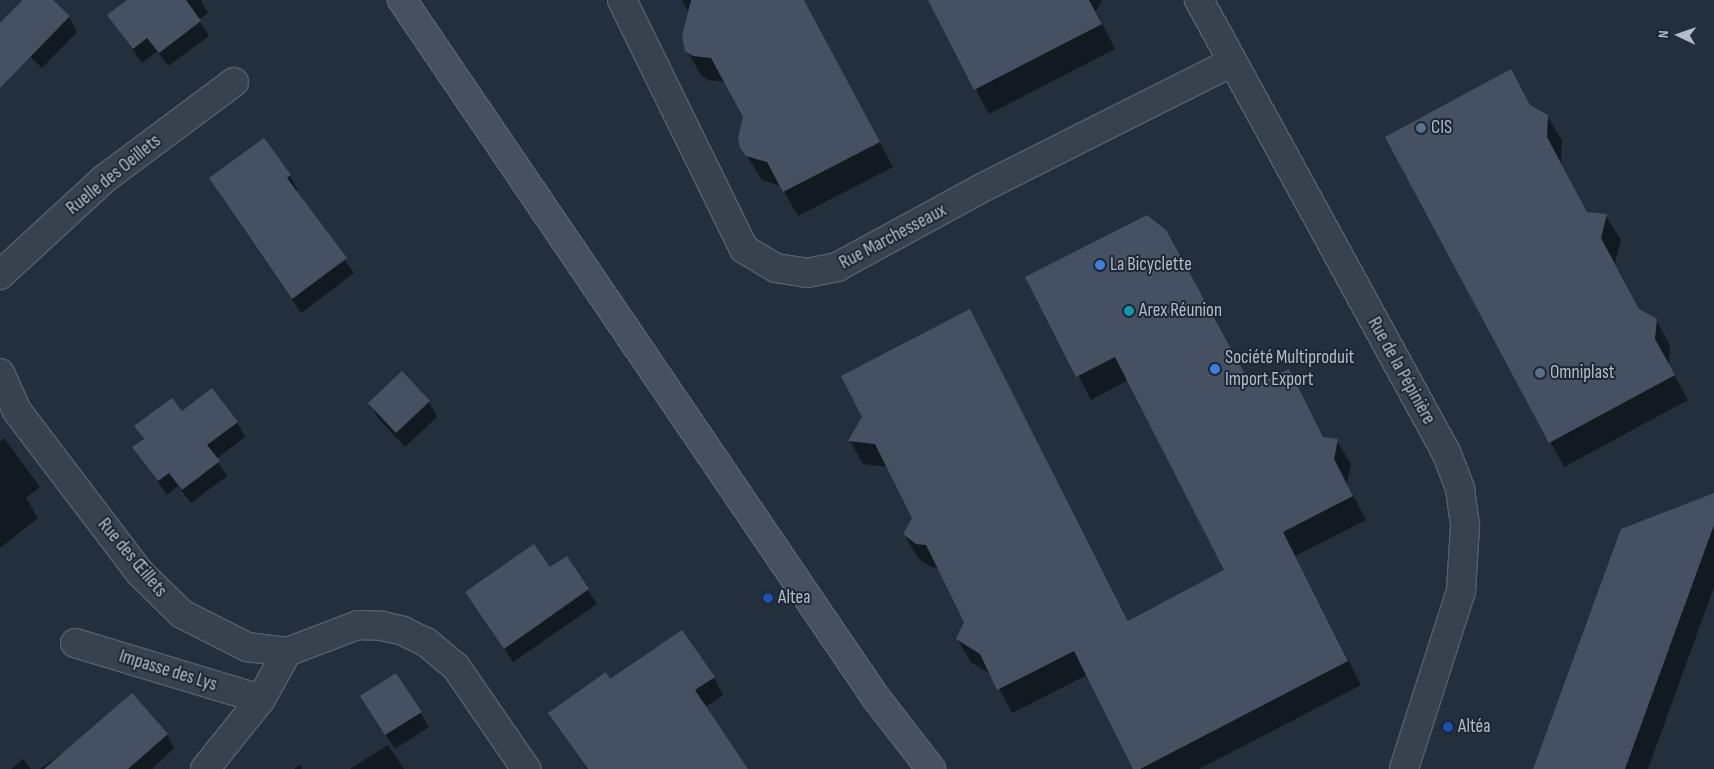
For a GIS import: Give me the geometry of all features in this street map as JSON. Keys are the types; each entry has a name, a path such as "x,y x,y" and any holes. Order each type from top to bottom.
{"street":[{"path":"402,0 876,698 931,769"},
{"name":"Rue Marchesseaux","path":"622,0 744,248 776,268 807,273 837,267 978,190 1231,63"},
{"name":"Rue de la Pépinière","path":"1199,0 1231,63 1446,452 1460,489 1465,526 1461,591 1404,769"},
{"name":"Ruelle des Oeillets","path":"0,275 104,179 234,82"},
{"name":"Rue des Œillets","path":"0,373 18,411 151,584 182,614 247,647 287,652 358,625 382,626 426,642 456,667 526,769"},
{"name":"Impasse des Lys","path":"75,642 261,699"},
{"path":"206,769 261,699 287,652"}],"building":[{"path":"23,0 53,0 70,16 0,88 0,23"},
{"path":"127,0 186,0 201,21 159,53 147,38 133,49 107,15"},
{"path":"691,0 804,0 880,142 783,192 767,162 746,156 740,148 738,138 743,117 711,58 693,56 685,51 682,36"},
{"path":"928,0 1089,0 1102,24 974,90"},
{"path":"1511,69 1530,105 1548,115 1547,137 1587,212 1607,214 1601,238 1639,309 1657,319 1655,339 1675,375 1549,443 1385,137"},
{"path":"264,138 291,175 287,178 347,258 292,299 209,178"},
{"path":"1147,215 1166,230 1252,387 1289,369 1323,437 1338,439 1334,459 1353,496 1283,532 1348,661 1140,769 1133,769 1074,651 997,690 980,654 956,639 964,622 926,545 916,544 903,534 912,518 875,444 848,441 862,417 841,376 970,309 1128,621 1224,570 1115,357 1076,377 1025,277"},
{"path":"402,371 430,401 396,433 368,403"},
{"path":"212,388 238,422 207,445 220,461 182,490 169,473 158,481 132,447 144,439 134,426 172,398 182,411"},
{"path":"1714,493 1714,525 1625,769 1533,769 1621,529"},
{"path":"534,544 550,567 567,556 589,589 504,649 465,592"},
{"path":"682,630 715,677 695,690 748,769 588,769 548,713 606,672 610,679"},
{"path":"396,673 422,712 385,735 360,696"},
{"path":"132,693 168,734 128,769 44,769"}],"place":[{"name":"CIS","path":"1421,128"},
{"name":"La Bicyclette","path":"1100,265"},
{"name":"Arex Réunion","path":"1129,311"},
{"name":"Société Multiproduit Import Export","path":"1215,369"},
{"name":"Omniplast","path":"1540,373"},
{"name":"Altea","path":"768,598"},
{"name":"Altéa","path":"1448,727"}]}
